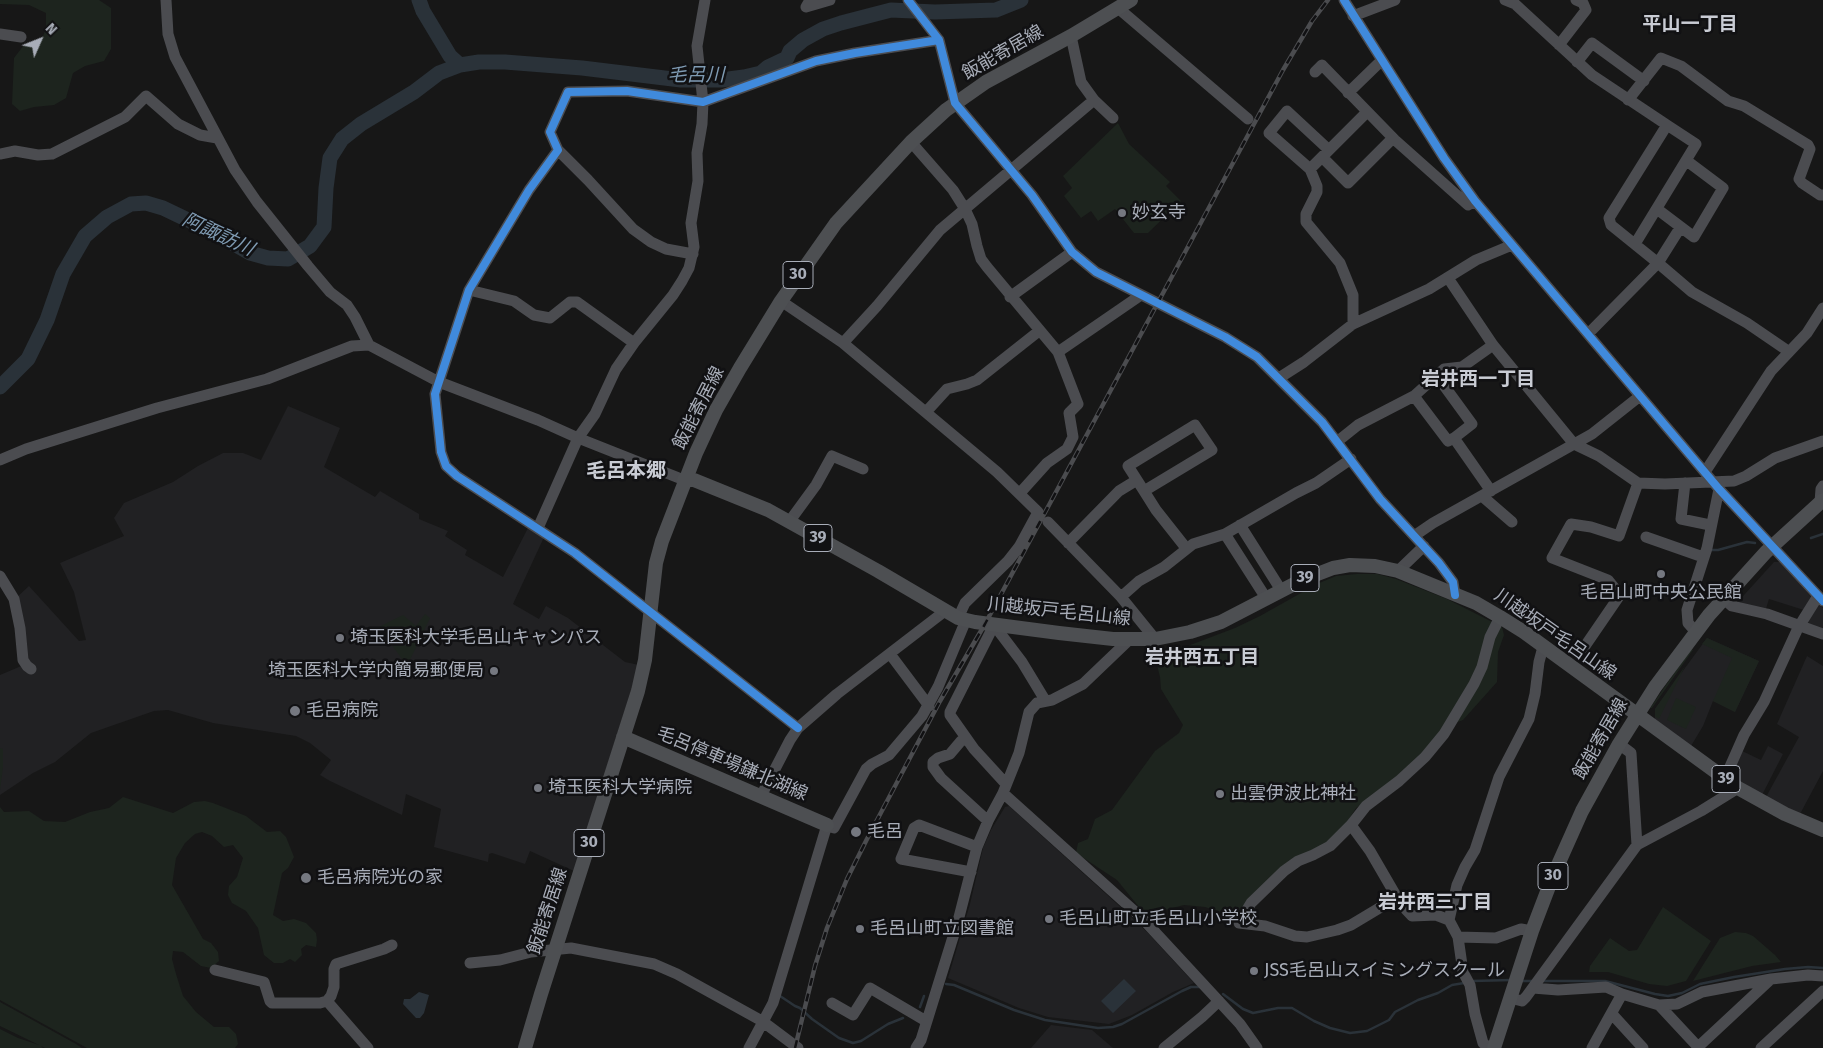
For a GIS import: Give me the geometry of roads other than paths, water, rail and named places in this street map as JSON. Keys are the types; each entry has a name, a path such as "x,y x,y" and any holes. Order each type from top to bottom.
{"main road":[{"name":"飯能寄居線","path":"525,1048 641,679 659,551 684,480 716,410 781,301 836,223 911,142 956,103 986,82 1071,36 1123,3"},
{"name":"川越坂戸毛呂山線","path":"684,480 694,480 748,501 878,571 944,611 962,619 994,625 1092,637 1129,640 1155,639 1190,632 1221,622 1281,590 1320,572 1350,565 1375,566 1398,571 1476,603 1500,617 1738,788 1785,814 1823,830"},
{"name":"飯能寄居線","path":"1494,1048 1532,931 1548,889 1574,828 1619,744 1637,715 1696,632 1773,546 1822,501"},
{"name":"毛呂停車場鎌北湖線","path":"623,737 826,824"}],"street":[{"path":"166,0 170,46 185,79 217,138 241,178 282,233 330,292 347,305 356,317 369,345"},
{"path":"538,528 578,438 595,414 616,369 682,281 693,254 691,223 698,181 697,153 702,124 702,100 697,46 704,0"},
{"path":"810,0 806,7 830,0"},
{"path":"1344,0 1444,158 1475,201 1716,485 1821,598 1800,625 1764,702 1744,735 1725,778"},
{"path":"1353,16 1395,0"},
{"path":"1505,0 1515,4 1592,75 1696,144 1635,244"},
{"path":"1559,44 1586,10 1583,3 1576,0"},
{"path":"909,1 937,37 956,103 1046,214 1072,252 1096,272 1240,345 1257,358 1322,422 1338,441 1380,499 1424,546 1453,582 1455,594"},
{"path":"1123,3 1248,119"},
{"path":"0,34 21,37"},
{"path":"1071,36 1081,82 1094,100 1113,118"},
{"path":"693,254 666,249 651,242 633,229 558,150 550,132 568,92 627,92 702,100 816,61 937,37"},
{"path":"1577,62 1592,43 1644,81"},
{"path":"1628,100 1661,58 1681,66 1728,101 1744,106 1808,145 1810,150 1800,179 1802,183 1823,195"},
{"path":"1348,93 1382,60"},
{"path":"1315,72 1322,65 1393,138 1468,205 1475,201"},
{"path":"0,154 15,151 38,156 52,154 125,118 146,96 178,124 200,135 217,138"},
{"path":"843,343 877,306 940,230 1094,100"},
{"path":"1353,324 1353,294 1340,263 1306,222 1306,214 1317,192 1317,186 1310,169 1269,133 1287,111 1348,183 1393,138"},
{"path":"1310,169 1367,112"},
{"path":"1667,125 1609,218 1611,225 1692,292 1788,351"},
{"path":"911,142 953,190 965,208 972,224 981,260 1010,297 1058,352 1078,404 1069,413 1073,437 1067,449 1047,463 1020,493"},
{"path":"558,150 524,197 469,290 435,394 441,452 446,466 457,476 575,553 798,728"},
{"path":"1657,209 1694,237 1723,188 1687,161"},
{"path":"1588,334 1658,262 1680,228"},
{"path":"1279,378 1304,362 1353,324 1429,290 1476,260 1512,245"},
{"path":"1010,297 1072,252"},
{"path":"1448,278 1493,345 1574,444 1599,456 1638,483 1716,485 1734,481 1746,476 1775,458 1823,441"},
{"path":"469,290 514,301 534,315 550,318 570,302 577,302 634,343"},
{"path":"1058,352 1141,295"},
{"path":"749,1048 773,1003 826,824 834,828 866,770 872,764 890,755 898,747 929,706 962,619 965,603 1008,561 1019,547 1038,512 1020,493 843,343 781,301"},
{"path":"1705,472 1771,371 1807,333 1823,308"},
{"path":"926,412 947,389 977,380 1040,331"},
{"path":"0,460 26,449 157,408 268,379 352,346 369,345 439,382 684,480"},
{"path":"1338,441 1358,425 1414,396 1444,369 1462,367 1493,345"},
{"path":"1414,396 1448,441 1472,424 1437,376"},
{"path":"1414,536 1433,523 1592,434 1640,396"},
{"path":"1144,491 1212,450 1195,426 1128,466 1144,491 1186,548"},
{"path":"1454,438 1486,493 1512,522"},
{"path":"789,522 816,485 832,456 863,469"},
{"path":"1121,597 1139,581 1164,567 1186,548 1226,534 1316,483 1351,459"},
{"path":"1068,543 1119,491 1137,480"},
{"path":"1583,649 1620,595 1608,580 1552,558 1571,524 1591,527 1619,536 1638,483"},
{"path":"1685,484 1682,519 1710,525"},
{"path":"1696,632 1688,623 1686,616 1704,557 1716,485"},
{"path":"1822,501 1821,489 1823,486"},
{"path":"1048,522 1121,597 1155,639"},
{"path":"1240,525 1281,590"},
{"path":"1226,534 1266,598"},
{"path":"1646,537 1704,557"},
{"path":"1398,571 1424,546"},
{"path":"0,576 14,599 24,660 31,670"},
{"path":"1724,599 1732,606 1767,614 1823,634"},
{"path":"761,796 798,728 837,694 944,611"},
{"path":"1449,920 1436,915 1412,916 1398,901 1392,901 1351,925 1307,937 1295,936 1264,926 1239,923 1251,903 1284,871 1298,861 1313,856 1330,846 1351,825 1366,806 1399,781 1425,757 1444,734 1474,684 1482,667 1490,638 1500,617"},
{"path":"1045,700 1022,662 994,625 950,715 1004,789 1142,918 1240,1024 1257,1048"},
{"path":"916,1048 921,1040 958,921 977,847 1019,753 1029,712 1037,703 1052,700 1083,684 1129,640"},
{"path":"1489,1048 1483,1042 1474,1014 1470,985 1460,963 1458,937 1449,920 1464,867 1475,850 1499,777 1529,719 1535,694 1538,662 1543,647"},
{"path":"890,654 929,706"},
{"path":"967,738 961,741 950,754 938,758 934,762 933,767 941,778 988,821"},
{"path":"1619,744 1631,752 1637,845"},
{"path":"1510,998 1522,1001 1533,988 1637,845 1701,811 1738,788"},
{"path":"971,872 901,859 914,828 919,825 977,847"},
{"path":"1351,825 1400,898 1452,905"},
{"path":"1458,937 1496,938 1521,929 1532,931"},
{"path":"215,970 264,982 272,1003 320,1003 327,1001 334,987 336,964 384,949 392,944"},
{"path":"470,964 500,960 555,948 571,948 654,964 677,974 762,1021 798,1048"},
{"path":"1533,988 1558,990 1606,988 1659,1005 1677,1004 1702,992 1770,979 1808,975 1823,976"},
{"path":"1659,1005 1699,1048 1770,979"},
{"path":"832,1003 853,1015 870,988 926,1021"},
{"path":"1761,1048 1823,990"},
{"path":"1592,1048 1622,994"},
{"path":"1164,1048 1202,1018 1217,999"},
{"path":"327,1001 368,1048"},
{"path":"1612,1014 1643,1048"}],"waterway":[{"name":"毛呂川","path":"419,0 423,11 450,56 460,65"},
{"name":"阿諏訪川","path":"0,387 28,359 47,320 63,274 85,236 107,217 131,204 146,203 163,208 213,232 250,253 268,258 288,259 310,246 324,227 330,158 342,139 361,124 414,92 439,73 460,65 479,62 505,62 582,68 681,80 721,80 761,73 768,67 787,58 790,51 803,40 823,29 841,23 891,10 935,12 996,10 1021,0"},
{"path":"1811,538 1823,534"},
{"path":"1710,550 1718,550 1747,542 1755,543"},
{"path":"1542,981 1605,981 1668,996 1682,993 1700,984 1734,977 1785,969 1823,968"},
{"path":"1472,981 1512,980"},
{"path":"1520,981 1532,981"},
{"path":"1223,994 1243,1009 1253,1013 1278,1008 1292,1008 1330,1028 1350,1033 1367,1031 1389,1020 1395,1012 1418,1000 1438,993 1452,985 1464,983"},
{"path":"946,984 954,985 1014,1010 1045,1020 1098,1028 1122,1024 1182,991 1191,987 1200,987"},
{"path":"780,996 800,1008 839,1038 853,1043 861,1041 888,1024 903,1018"},
{"path":"920,1007 924,996"}],"railway":[{"path":"795,1048 815,966 827,928 847,879 867,839 1283,70 1312,21 1328,0"}],"place":[{"name":"妙玄寺","path":"1122,213"},
{"name":"毛呂山町中央公民館","path":"1661,574"},
{"name":"埼玉医科大学毛呂山キャンパス","path":"340,638"},
{"name":"埼玉医科大学内簡易郵便局","path":"494,671"},
{"name":"毛呂病院","path":"295,711"},
{"name":"埼玉医科大学病院","path":"538,788"},
{"name":"出雲伊波比神社","path":"1220,794"},
{"name":"毛呂","path":"856,832"},
{"name":"毛呂病院光の家","path":"306,878"},
{"name":"毛呂山町立毛呂山小学校","path":"1049,919"},
{"name":"毛呂山町立図書館","path":"860,929"},
{"name":"JSS毛呂山スイミングスクール","path":"1254,971"}],"district":[{"name":"平山一丁目","path":"1690,25"},
{"name":"岩井西一丁目","path":"1478,380"},
{"name":"毛呂本郷","path":"626,471"},
{"name":"岩井西五丁目","path":"1202,658"},
{"name":"岩井西三丁目","path":"1435,903"}]}
